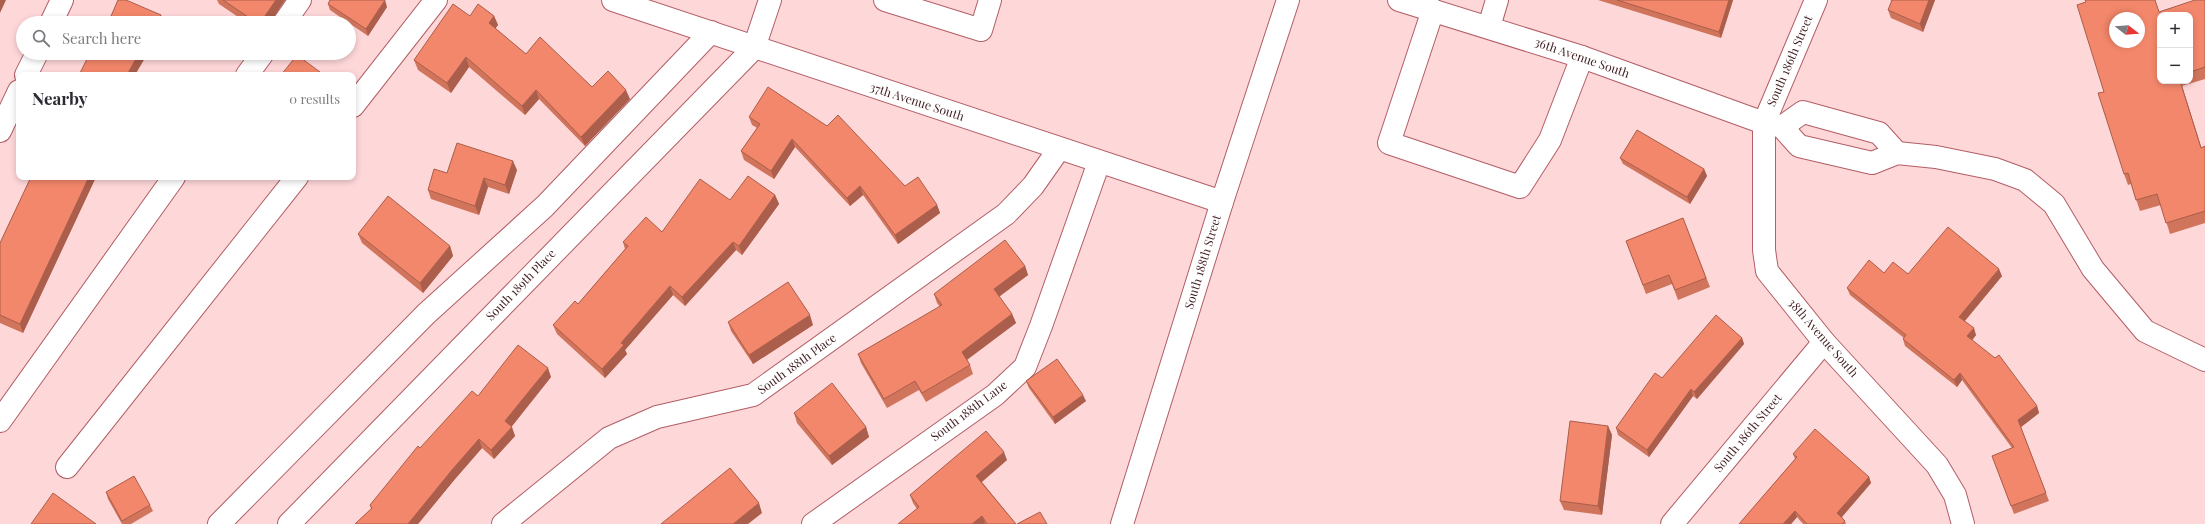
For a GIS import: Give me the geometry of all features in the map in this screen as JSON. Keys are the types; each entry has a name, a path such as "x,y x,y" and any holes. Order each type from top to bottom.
{"street":[{"path":"54,16 62,0"},
{"path":"289,16 300,0"},
{"path":"356,102 436,0"},
{"name":"37th Avenue South","path":"613,0 1222,202"},
{"path":"754,48 770,0"},
{"path":"885,0 981,30 990,0"},
{"name":"South 188th Street","path":"1122,524 1222,202 1288,0"},
{"name":"36th Avenue South","path":"1399,0 1582,57 1773,125 1799,146 1872,163 1897,153"},
{"path":"1489,27 1497,0"},
{"name":"South 186th Street","path":"1773,125 1816,0"},
{"path":"1433,10 1389,143 1520,187 1550,140 1582,57"},
{"path":"219,524 426,314 545,206 711,32"},
{"name":"South 189th Place","path":"289,524 754,48"},
{"path":"28,72 34,60"},
{"path":"249,72 258,60"},
{"path":"0,132 16,97"},
{"path":"1773,125 1803,112 1879,132 1897,153 1936,157 1995,169 2025,180 2054,204 2093,269 2145,331 2205,360"},
{"name":"38th Avenue South","path":"1773,125 1764,250 1767,271 1824,342 1937,465 1955,495 1963,524"},
{"name":"South 188th Place","path":"502,524 609,438 657,417 753,395 1006,214 1033,186 1059,149"},
{"name":"South 188th Lane","path":"813,524 995,395 1025,367 1099,162"},
{"path":"0,421 172,180"},
{"path":"67,466 295,180"},
{"name":"South 186th Street","path":"1672,524 1824,342"}],"building":[{"path":"118,0 126,0 161,15 160,16 111,16"},
{"path":"223,0 276,0 265,16 247,16"},
{"path":"330,0 385,0 366,29 356,22 356,16 346,16 328,4"},
{"path":"1617,0 1729,0 1719,32"},
{"path":"1892,0 1929,0 1920,24 1888,10"},
{"path":"2085,0 2155,0 2159,12 2157,12 2157,84 2181,84 2201,148 2205,146 2205,211 2166,223 2157,194 2136,200 2128,173 2124,174 2098,93 2104,92 2077,5 2086,2"},
{"path":"2195,0 2205,0 2205,67 2193,71 2193,12 2159,12"},
{"path":"453,4 470,16 478,4 494,16 489,23 526,54 540,37 592,87 608,71 626,90 581,137 536,90 522,106 466,57 447,83 414,60"},
{"path":"86,60 135,60 129,72 80,72"},
{"path":"293,60 304,60 320,72 283,72"},
{"path":"768,87 827,126 838,115 905,186 918,177 937,205 895,235 860,186 847,198 792,139 771,171 741,151 760,124 749,117"},
{"path":"1637,130 1704,169 1687,197 1620,158"},
{"path":"457,143 513,161 505,185 484,178 475,206 428,190 434,169 447,173"},
{"path":"748,176 775,195 739,246 733,242 682,297 670,286 621,343 624,345 602,369 553,325 575,301 578,304 628,246 623,242 646,217 662,232 700,179 730,200"},
{"path":"30,180 88,180 20,324 0,315 0,243"},
{"path":"388,196 450,246 420,283 358,234"},
{"path":"1683,218 1706,278 1675,290 1669,275 1643,285 1626,241"},
{"path":"1948,227 1999,269 1959,317 1974,328 1967,336 1995,358 1999,355 2037,406 2018,420 2046,493 2011,506 1992,456 2014,447 1960,373 1954,380 1903,339 1906,335 1847,288 1869,260 1884,273 1893,262 1908,274"},
{"path":"1005,240 1025,266 994,289 1012,314 962,352 970,365 922,393 915,381 884,399 858,354 942,305 934,294"},
{"path":"788,282 810,315 749,355 728,322"},
{"path":"1716,315 1742,338 1694,392 1691,389 1647,450 1616,428 1655,373 1662,378"},
{"path":"518,345 548,368 505,421 512,427 491,450 479,439 408,524 355,524 372,508 370,505 418,446 420,448 472,391 478,396"},
{"path":"1057,359 1083,395 1053,417 1026,381"},
{"path":"832,383 866,427 829,456 794,413"},
{"path":"1570,421 1608,426 1598,506 1560,501"},
{"path":"1815,429 1869,477 1837,513 1845,521 1842,524 1807,524 1795,511 1783,524 1739,524 1797,457 1793,454"},
{"path":"986,431 1004,452 976,476 1016,524 987,524 982,516 972,524 898,524 919,507 910,495"},
{"path":"730,468 759,503 733,524 661,524"},
{"path":"134,476 150,505 122,521 106,492"},
{"path":"53,493 96,524 31,524"},
{"path":"1040,512 1047,524 1017,524"}]}
